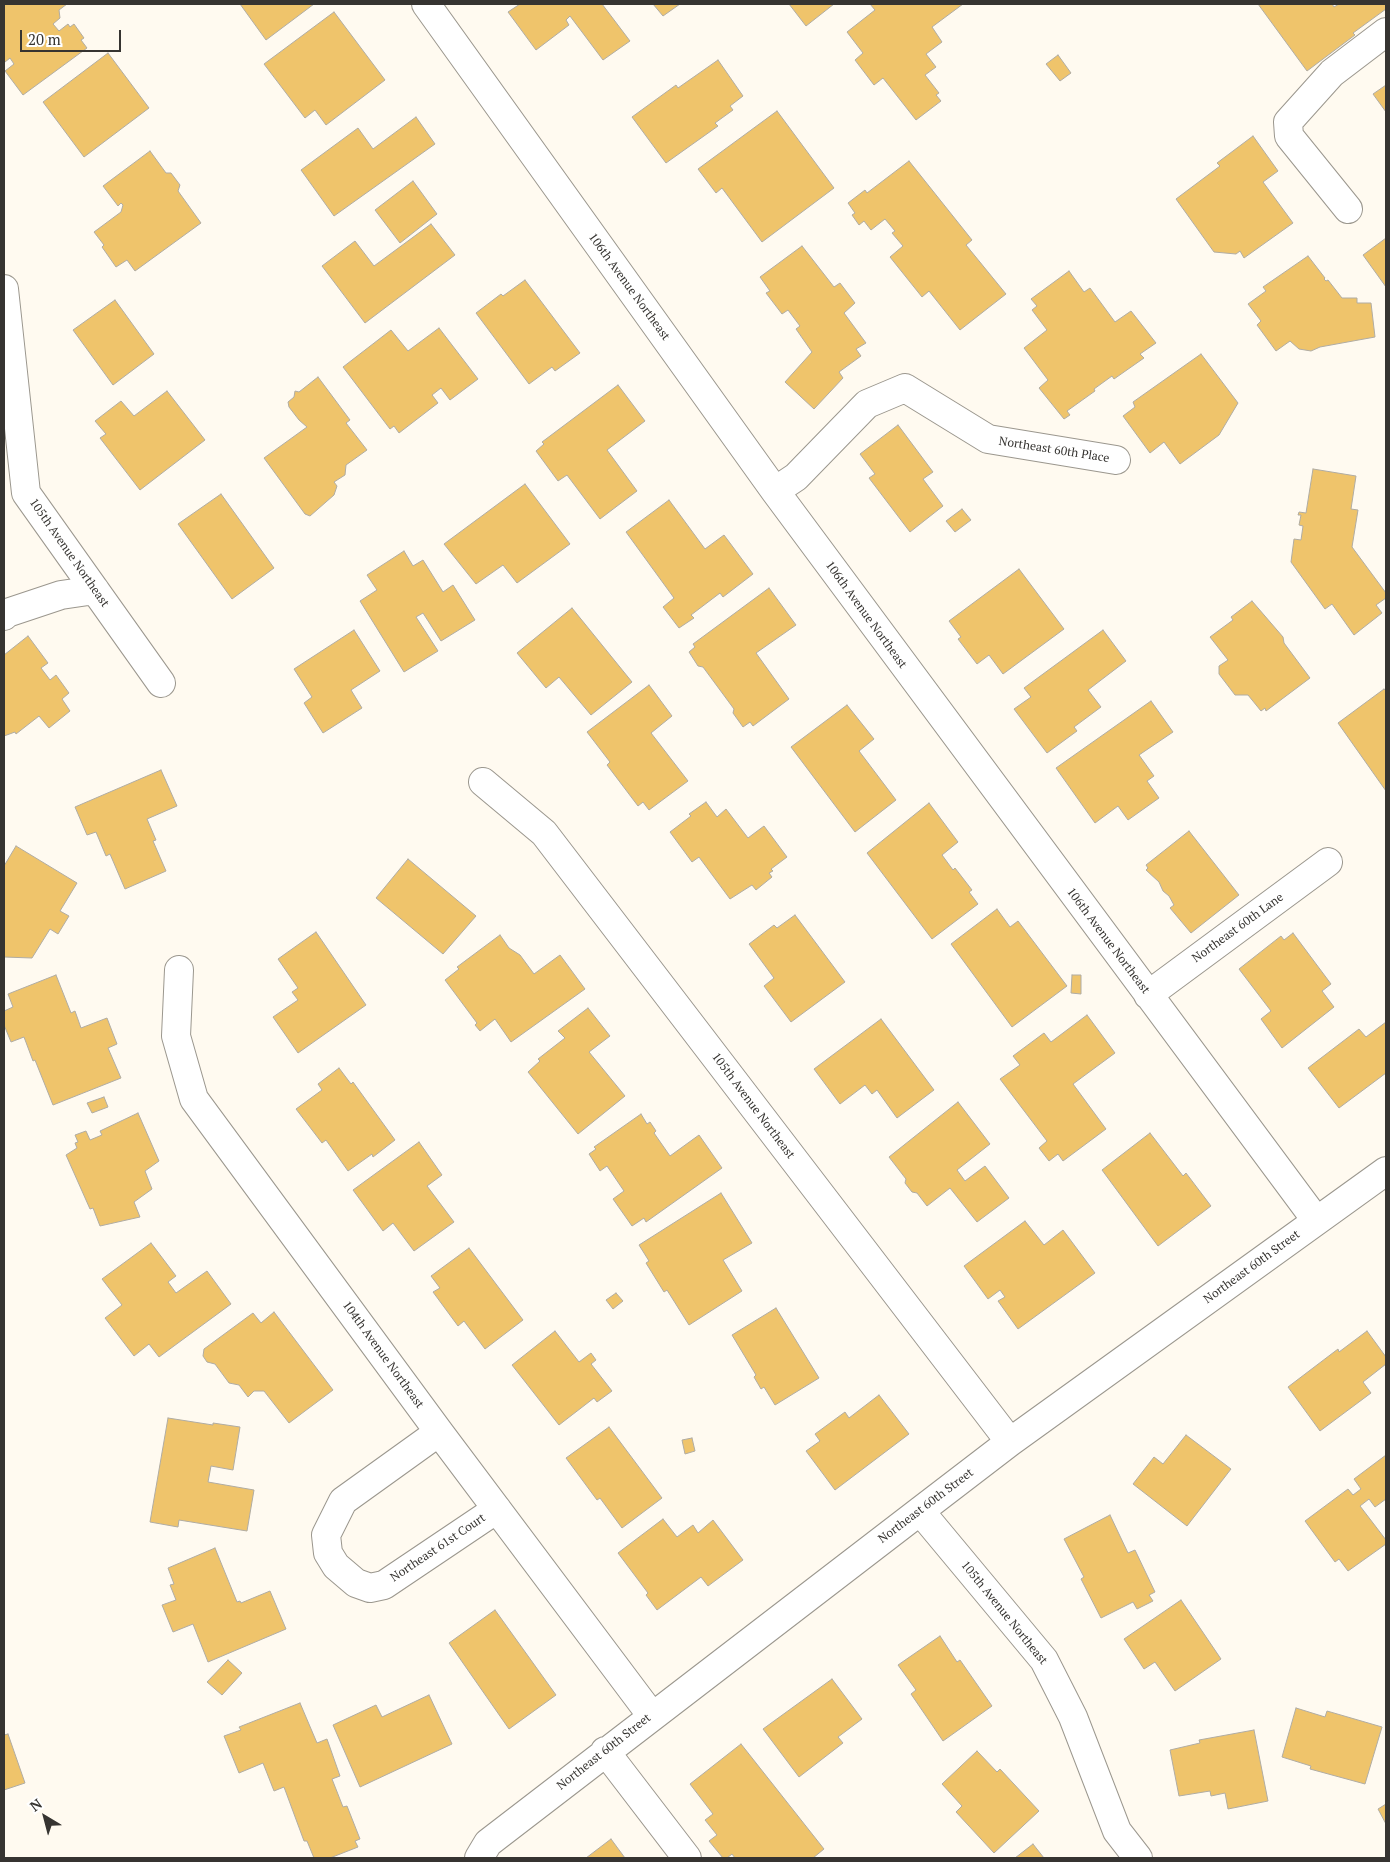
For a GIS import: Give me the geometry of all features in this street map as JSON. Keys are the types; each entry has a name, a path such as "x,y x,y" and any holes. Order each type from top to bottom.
{"street":[{"name":"106th Avenue Northeast","path":"426,4 775,491 1316,1220"},
{"path":"1348,209 1289,136 1288,122 1332,73 1386,32"},
{"name":"105th Avenue Northeast","path":"4,289 26,493 161,683"},
{"name":"Northeast 60th Place","path":"775,491 796,477 866,404 905,388 988,439 1116,460"},
{"path":"4,616 61,595 95,590"},
{"name":"105th Avenue Northeast","path":"483,782 544,833 1010,1442"},
{"name":"Northeast 60th Lane","path":"1148,995 1328,862"},
{"name":"104th Avenue Northeast","path":"179,970 176,1036 194,1100 652,1716"},
{"name":"Northeast 60th Street","path":"479,1858 488,1843 1010,1442 1386,1171"},
{"name":"Northeast 61st Court","path":"439,1432 343,1501 326,1535 328,1553 336,1566 356,1583 370,1588 384,1585 497,1509"},
{"name":"105th Avenue Northeast","path":"920,1511 1044,1660 1073,1717 1116,1831 1138,1858"},
{"path":"605,1752 687,1858"}],"building":[{"path":"4,4 67,4 59,10 60,18 53,24 59,31 68,24 70,27 74,24 84,38 81,40 87,48 23,95 5,71 14,64 10,58 4,61"},
{"path":"240,4 314,4 266,40"},
{"path":"520,4 602,4 630,41 603,60 570,16 566,20 569,25 536,50 508,12"},
{"path":"653,4 680,4 663,16"},
{"path":"789,4 834,4 806,26"},
{"path":"870,4 963,4 932,27 942,42 926,54 936,67 925,75 939,93 936,95 941,101 916,120 883,78 874,85 855,60 863,53 847,32 875,10"},
{"path":"1258,4 1332,4 1334,7 1339,4 1386,4 1386,9 1307,71"},
{"path":"334,12 385,80 326,125 315,110 305,118 264,64"},
{"path":"108,53 149,108 84,157 43,102"},
{"path":"1058,55 1071,73 1060,81 1046,64"},
{"path":"718,60 743,96 730,106 733,110 715,123 718,126 666,163 632,117 676,85 678,88"},
{"path":"1386,85 1386,112 1373,94"},
{"path":"777,111 834,188 762,242 722,188 716,193 698,169"},
{"path":"416,117 435,144 334,216 301,170 358,128 373,149"},
{"path":"1253,136 1278,171 1263,182 1293,223 1244,258 1240,251 1236,254 1214,252 1176,199 1220,166 1217,163"},
{"path":"150,151 166,173 171,173 180,185 178,191 201,223 135,271 127,260 116,267 102,247 104,245 94,232 121,212 123,205 121,203 118,206 103,186"},
{"path":"909,161 972,240 966,245 1006,294 960,330 929,291 922,297 890,257 903,246 892,233 895,231 885,219 871,230 864,221 859,225 852,215 855,213 848,203 865,190 867,193"},
{"path":"413,181 437,214 400,243 375,210"},
{"path":"431,224 455,255 365,323 322,266 355,241 374,266"},
{"path":"1386,238 1386,287 1363,255"},
{"path":"802,246 834,287 840,283 855,303 844,313 866,343 856,349 861,356 839,372 843,378 814,409 785,382 812,352 796,329 800,326 788,310 782,314 766,293 770,291 760,277"},
{"path":"1308,256 1324,279 1328,280 1342,298 1357,298 1357,303 1371,303 1375,337 1320,347 1311,351 1299,349 1290,341 1276,351 1257,325 1261,321 1248,304 1266,291 1263,287"},
{"path":"1069,271 1084,292 1090,288 1115,322 1131,311 1156,343 1140,354 1144,358 1114,379 1112,376 1067,411 1070,415 1064,419 1039,388 1048,380 1024,348 1047,330 1032,310 1037,306 1031,299"},
{"path":"525,280 580,353 555,371 552,367 529,384 476,313 501,294 503,296"},
{"path":"115,300 154,354 113,385 73,330"},
{"path":"439,328 478,379 450,400 441,388 432,395 438,403 399,433 394,426 390,429 343,367 391,330 408,351"},
{"path":"1201,354 1238,403 1219,435 1180,464 1164,442 1150,453 1123,416 1135,407 1133,402"},
{"path":"318,377 350,420 346,423 367,450 346,465 345,475 334,482 337,486 334,495 310,516 305,514 264,458 307,427 289,407 288,402 294,397 295,391 299,392"},
{"path":"618,385 645,421 607,450 637,491 600,519 567,475 558,481 536,451 544,444 542,442"},
{"path":"167,391 205,440 140,490 100,438 106,434 95,421 121,401 134,416"},
{"path":"898,425 933,472 923,479 943,506 910,532 869,478 875,474 860,454"},
{"path":"1313,469 1356,476 1351,509 1358,510 1352,547 1386,593 1386,598 1376,605 1382,613 1354,635 1332,604 1325,609 1291,562 1294,539 1301,540 1303,526 1299,525 1301,515 1298,515 1299,512 1306,513"},
{"path":"525,484 570,544 517,583 503,565 476,584 444,544"},
{"path":"221,494 274,568 232,599 178,524"},
{"path":"669,500 705,549 724,535 753,574 723,597 720,593 691,615 694,618 679,628 663,607 674,598 626,532"},
{"path":"962,509 971,520 955,532 946,521"},
{"path":"404,551 413,566 423,560 443,592 453,585 475,620 441,641 423,613 416,617 438,651 404,672 360,601 377,590 367,575"},
{"path":"1019,569 1064,629 1003,674 989,655 977,664 958,639 961,637 949,621"},
{"path":"769,588 796,625 756,653 789,699 753,726 750,722 743,727 733,713 734,709 703,667 698,666 689,652 695,647 693,644"},
{"path":"1252,601 1283,637 1284,643 1310,678 1266,711 1265,708 1261,711 1248,695 1235,695 1219,674 1219,666 1228,660 1210,637 1233,620 1231,617"},
{"path":"572,608 632,682 591,715 559,677 546,688 517,653"},
{"path":"354,630 380,671 351,690 362,708 323,733 304,703 312,697 294,669"},
{"path":"1103,630 1126,661 1088,690 1101,707 1074,727 1077,731 1047,753 1014,709 1031,697 1024,688"},
{"path":"28,636 48,663 41,668 50,680 56,675 69,693 62,699 70,711 49,728 39,716 16,734 15,732 4,736 4,655"},
{"path":"649,685 672,716 651,733 688,781 649,810 643,802 638,806 607,765 610,762 587,732"},
{"path":"1384,689 1386,691 1386,791 1338,723"},
{"path":"1151,701 1173,732 1139,755 1154,776 1147,781 1159,798 1128,820 1118,806 1095,823 1056,768"},
{"path":"847,705 874,739 859,751 896,800 855,832 791,747"},
{"path":"161,770 177,806 147,819 156,840 153,841 166,871 125,889 110,854 106,856 96,832 87,835 75,807"},
{"path":"706,802 717,817 726,809 748,838 764,826 787,857 771,869 773,871 769,873 772,877 756,890 752,885 730,899 699,857 692,862 670,832 691,816 689,814"},
{"path":"929,803 958,842 942,855 972,890 969,892 978,904 932,939 867,853"},
{"path":"1189,831 1239,895 1191,933 1170,908 1174,905 1169,896 1163,891 1159,882 1146,870 1148,868 1146,865"},
{"path":"16,846 77,883 60,911 69,916 58,934 50,929 32,958 4,957 4,866"},
{"path":"408,859 476,916 443,954 376,898"},
{"path":"997,909 1010,927 1018,921 1067,986 1012,1027 951,944"},
{"path":"795,915 845,982 791,1022 764,986 774,978 749,944 774,925 777,928"},
{"path":"316,932 366,1005 298,1053 273,1017 298,1000 292,992 298,988 278,959"},
{"path":"1293,933 1331,984 1322,991 1334,1007 1282,1048 1261,1019 1271,1011 1239,969 1281,936 1284,940"},
{"path":"500,935 509,948 520,955 534,974 560,955 585,989 511,1042 495,1019 480,1031 475,1025 477,1023 445,980 459,969 457,967"},
{"path":"56,975 71,1013 75,1011 81,1028 107,1018 117,1044 108,1048 121,1078 53,1105 24,1037 11,1042 4,1025 4,1011 13,1007 8,994"},
{"path":"1072,975 1081,975 1081,994 1071,993"},
{"path":"588,1008 610,1036 589,1052 625,1096 578,1134 528,1072 540,1061 538,1059 565,1038 558,1031"},
{"path":"1087,1015 1115,1053 1073,1084 1106,1129 1063,1161 1058,1154 1049,1161 1039,1148 1047,1141 1000,1079 1020,1065 1013,1056 1044,1033 1051,1042"},
{"path":"881,1019 934,1090 897,1118 877,1090 872,1094 865,1085 840,1104 814,1069"},
{"path":"1386,1022 1386,1073 1339,1108 1308,1068 1359,1029 1366,1037"},
{"path":"339,1068 351,1084 353,1082 395,1140 373,1157 372,1154 348,1171 326,1140 322,1143 296,1109 322,1090 318,1084"},
{"path":"104,1097 108,1107 92,1113 87,1103"},
{"path":"958,1102 990,1144 957,1170 965,1181 985,1166 1009,1198 977,1222 950,1188 927,1206 917,1193 912,1192 905,1183 906,1179 889,1157"},
{"path":"138,1113 159,1161 145,1171 152,1189 134,1202 140,1217 100,1226 93,1208 90,1209 66,1155 77,1148 75,1143 78,1142 75,1135 86,1131 90,1140 102,1135 100,1131"},
{"path":"641,1114 647,1124 650,1122 656,1131 654,1133 670,1156 699,1135 722,1168 646,1222 644,1218 632,1226 613,1199 624,1191 607,1166 600,1171 589,1154 596,1149 594,1147"},
{"path":"1150,1133 1183,1176 1186,1173 1211,1206 1158,1246 1102,1170"},
{"path":"419,1142 442,1175 427,1186 454,1222 414,1251 393,1223 383,1231 353,1190"},
{"path":"721,1193 752,1243 723,1260 742,1291 689,1325 667,1290 664,1292 646,1263 649,1261 639,1245"},
{"path":"1025,1221 1044,1245 1063,1230 1095,1273 1018,1329 998,1301 1005,1297 1000,1290 988,1299 964,1266"},
{"path":"151,1243 176,1276 168,1282 176,1293 207,1271 231,1304 159,1357 149,1344 134,1356 105,1318 122,1305 102,1279"},
{"path":"469,1248 523,1320 485,1349 464,1321 458,1326 433,1292 440,1288 431,1276"},
{"path":"616,1293 623,1301 613,1309 606,1300"},
{"path":"776,1308 819,1378 775,1405 764,1387 761,1389 754,1377 756,1375 732,1335"},
{"path":"274,1312 333,1390 289,1423 264,1391 254,1391 248,1397 239,1385 229,1383 215,1364 207,1362 203,1356 204,1349 253,1313 261,1323"},
{"path":"555,1331 579,1362 591,1353 596,1360 591,1364 612,1391 597,1402 594,1398 559,1425 512,1365"},
{"path":"1367,1331 1386,1357 1386,1364 1363,1382 1371,1393 1320,1431 1288,1387 1338,1349 1339,1352"},
{"path":"879,1395 909,1434 835,1490 806,1451 820,1441 815,1434 845,1412 849,1418"},
{"path":"168,1418 240,1427 233,1470 211,1466 208,1482 254,1490 247,1531 179,1520 178,1527 150,1522"},
{"path":"609,1427 662,1498 622,1528 600,1498 597,1500 566,1458"},
{"path":"1186,1435 1231,1469 1187,1526 1133,1484 1154,1457 1163,1464"},
{"path":"692,1438 695,1451 685,1454 682,1440"},
{"path":"1386,1455 1386,1499 1375,1507 1369,1499 1360,1506 1386,1540 1386,1544 1348,1571 1339,1559 1335,1562 1305,1521 1348,1489 1353,1495 1361,1489 1354,1479"},
{"path":"1110,1515 1128,1553 1135,1550 1155,1592 1149,1595 1153,1601 1137,1609 1133,1602 1101,1618 1081,1579 1084,1577 1064,1539"},
{"path":"663,1519 677,1537 693,1525 698,1533 713,1520 743,1560 708,1586 701,1577 657,1610 646,1595 648,1593 618,1553"},
{"path":"215,1548 237,1602 240,1601 241,1603 270,1591 286,1629 208,1662 193,1624 173,1632 162,1605 176,1600 170,1585 174,1584 168,1568"},
{"path":"1181,1600 1221,1659 1175,1691 1155,1662 1144,1669 1124,1639"},
{"path":"495,1610 556,1695 509,1729 449,1643"},
{"path":"940,1636 957,1662 960,1660 992,1706 943,1741 911,1694 916,1690 898,1665"},
{"path":"228,1660 242,1673 222,1695 207,1682"},
{"path":"832,1679 862,1719 838,1737 843,1743 799,1777 763,1729"},
{"path":"429,1695 452,1744 360,1787 333,1725 376,1705 382,1717"},
{"path":"300,1703 317,1743 327,1739 340,1776 332,1779 343,1807 347,1806 360,1839 355,1841 358,1847 330,1858 314,1858 307,1841 304,1841 284,1787 274,1791 263,1763 239,1773 224,1736 241,1730 239,1727"},
{"path":"1296,1708 1325,1717 1327,1711 1382,1727 1365,1784 1310,1769 1311,1766 1282,1757"},
{"path":"1254,1730 1268,1801 1228,1809 1225,1793 1211,1796 1210,1791 1179,1796 1170,1750 1200,1743 1199,1740"},
{"path":"8,1734 25,1783 4,1790 4,1735"},
{"path":"741,1744 824,1849 813,1858 735,1858 732,1854 727,1858 723,1858 709,1841 717,1835 705,1820 713,1814 690,1784"},
{"path":"977,1751 997,1772 1000,1769 1039,1811 994,1853 956,1812 962,1806 942,1784"},
{"path":"1386,1804 1386,1824 1378,1809"},
{"path":"611,1839 625,1858 586,1858"},
{"path":"1033,1844 1044,1858 1015,1858"}]}
